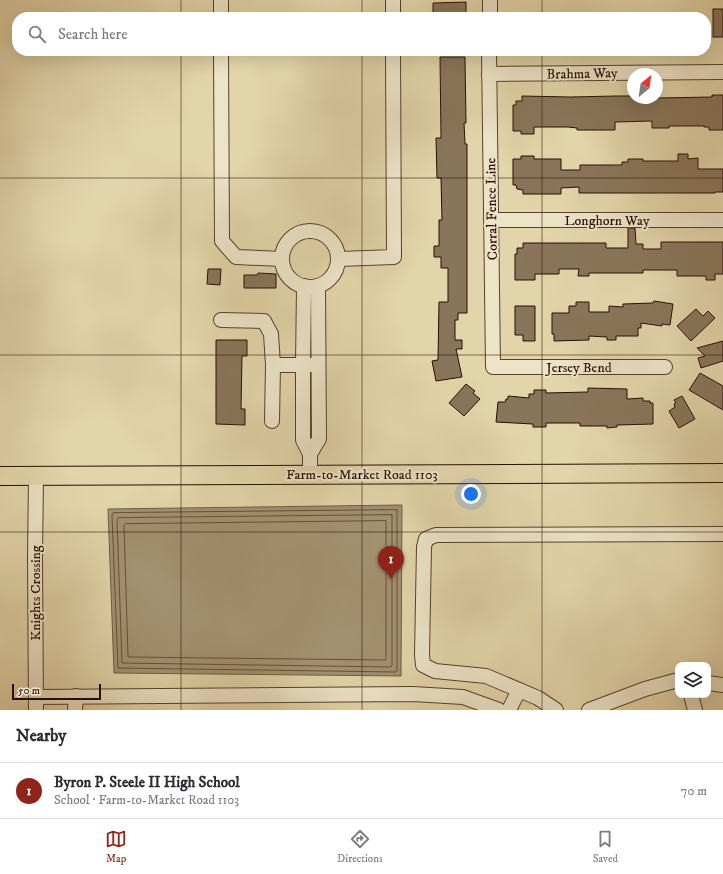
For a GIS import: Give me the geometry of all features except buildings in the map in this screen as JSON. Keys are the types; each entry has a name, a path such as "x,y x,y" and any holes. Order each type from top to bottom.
{"main road":[{"name":"Farm-to-Market Road 1103","path":"0,476 723,473"}],"street":[{"path":"221,0 221,12"},
{"path":"393,0 393,12"},
{"path":"490,0 490,12"},
{"path":"221,56 222,241 236,257 282,259"},
{"path":"338,259 394,257 393,56"},
{"name":"Corral Fence Line","path":"489,56 493,367"},
{"name":"Brahma Way","path":"489,74 723,72"},
{"name":"Longhorn Way","path":"492,220 723,220"},
{"path":"309,231 326,236 332,243 338,259 332,276 326,282 311,286 292,280 286,273 282,264 282,254 286,245 292,238 300,233 309,231"},
{"path":"310,475 310,454 303,440 303,365 311,286"},
{"path":"310,454 319,439 317,366 311,286"},
{"path":"221,320 264,321 271,334 273,365 272,421"},
{"path":"273,365 317,366"},
{"name":"Jersey Bend","path":"493,367 665,367"},
{"name":"Knights Crossing","path":"36,476 36,704"},
{"path":"556,710 538,698 486,676 435,671 423,665 424,547 426,539 436,535 723,534"},
{"path":"589,710 645,688 675,681"},
{"path":"711,683 723,685"},
{"path":"509,710 519,690"},
{"path":"36,704 413,694 463,697 499,710"},
{"path":"692,698 695,710"}],"water":[{"path":"402,505 401,676 114,673 108,509"}],"place":[{"name":"Byron P. Steele II High School","path":"391,579"}]}
